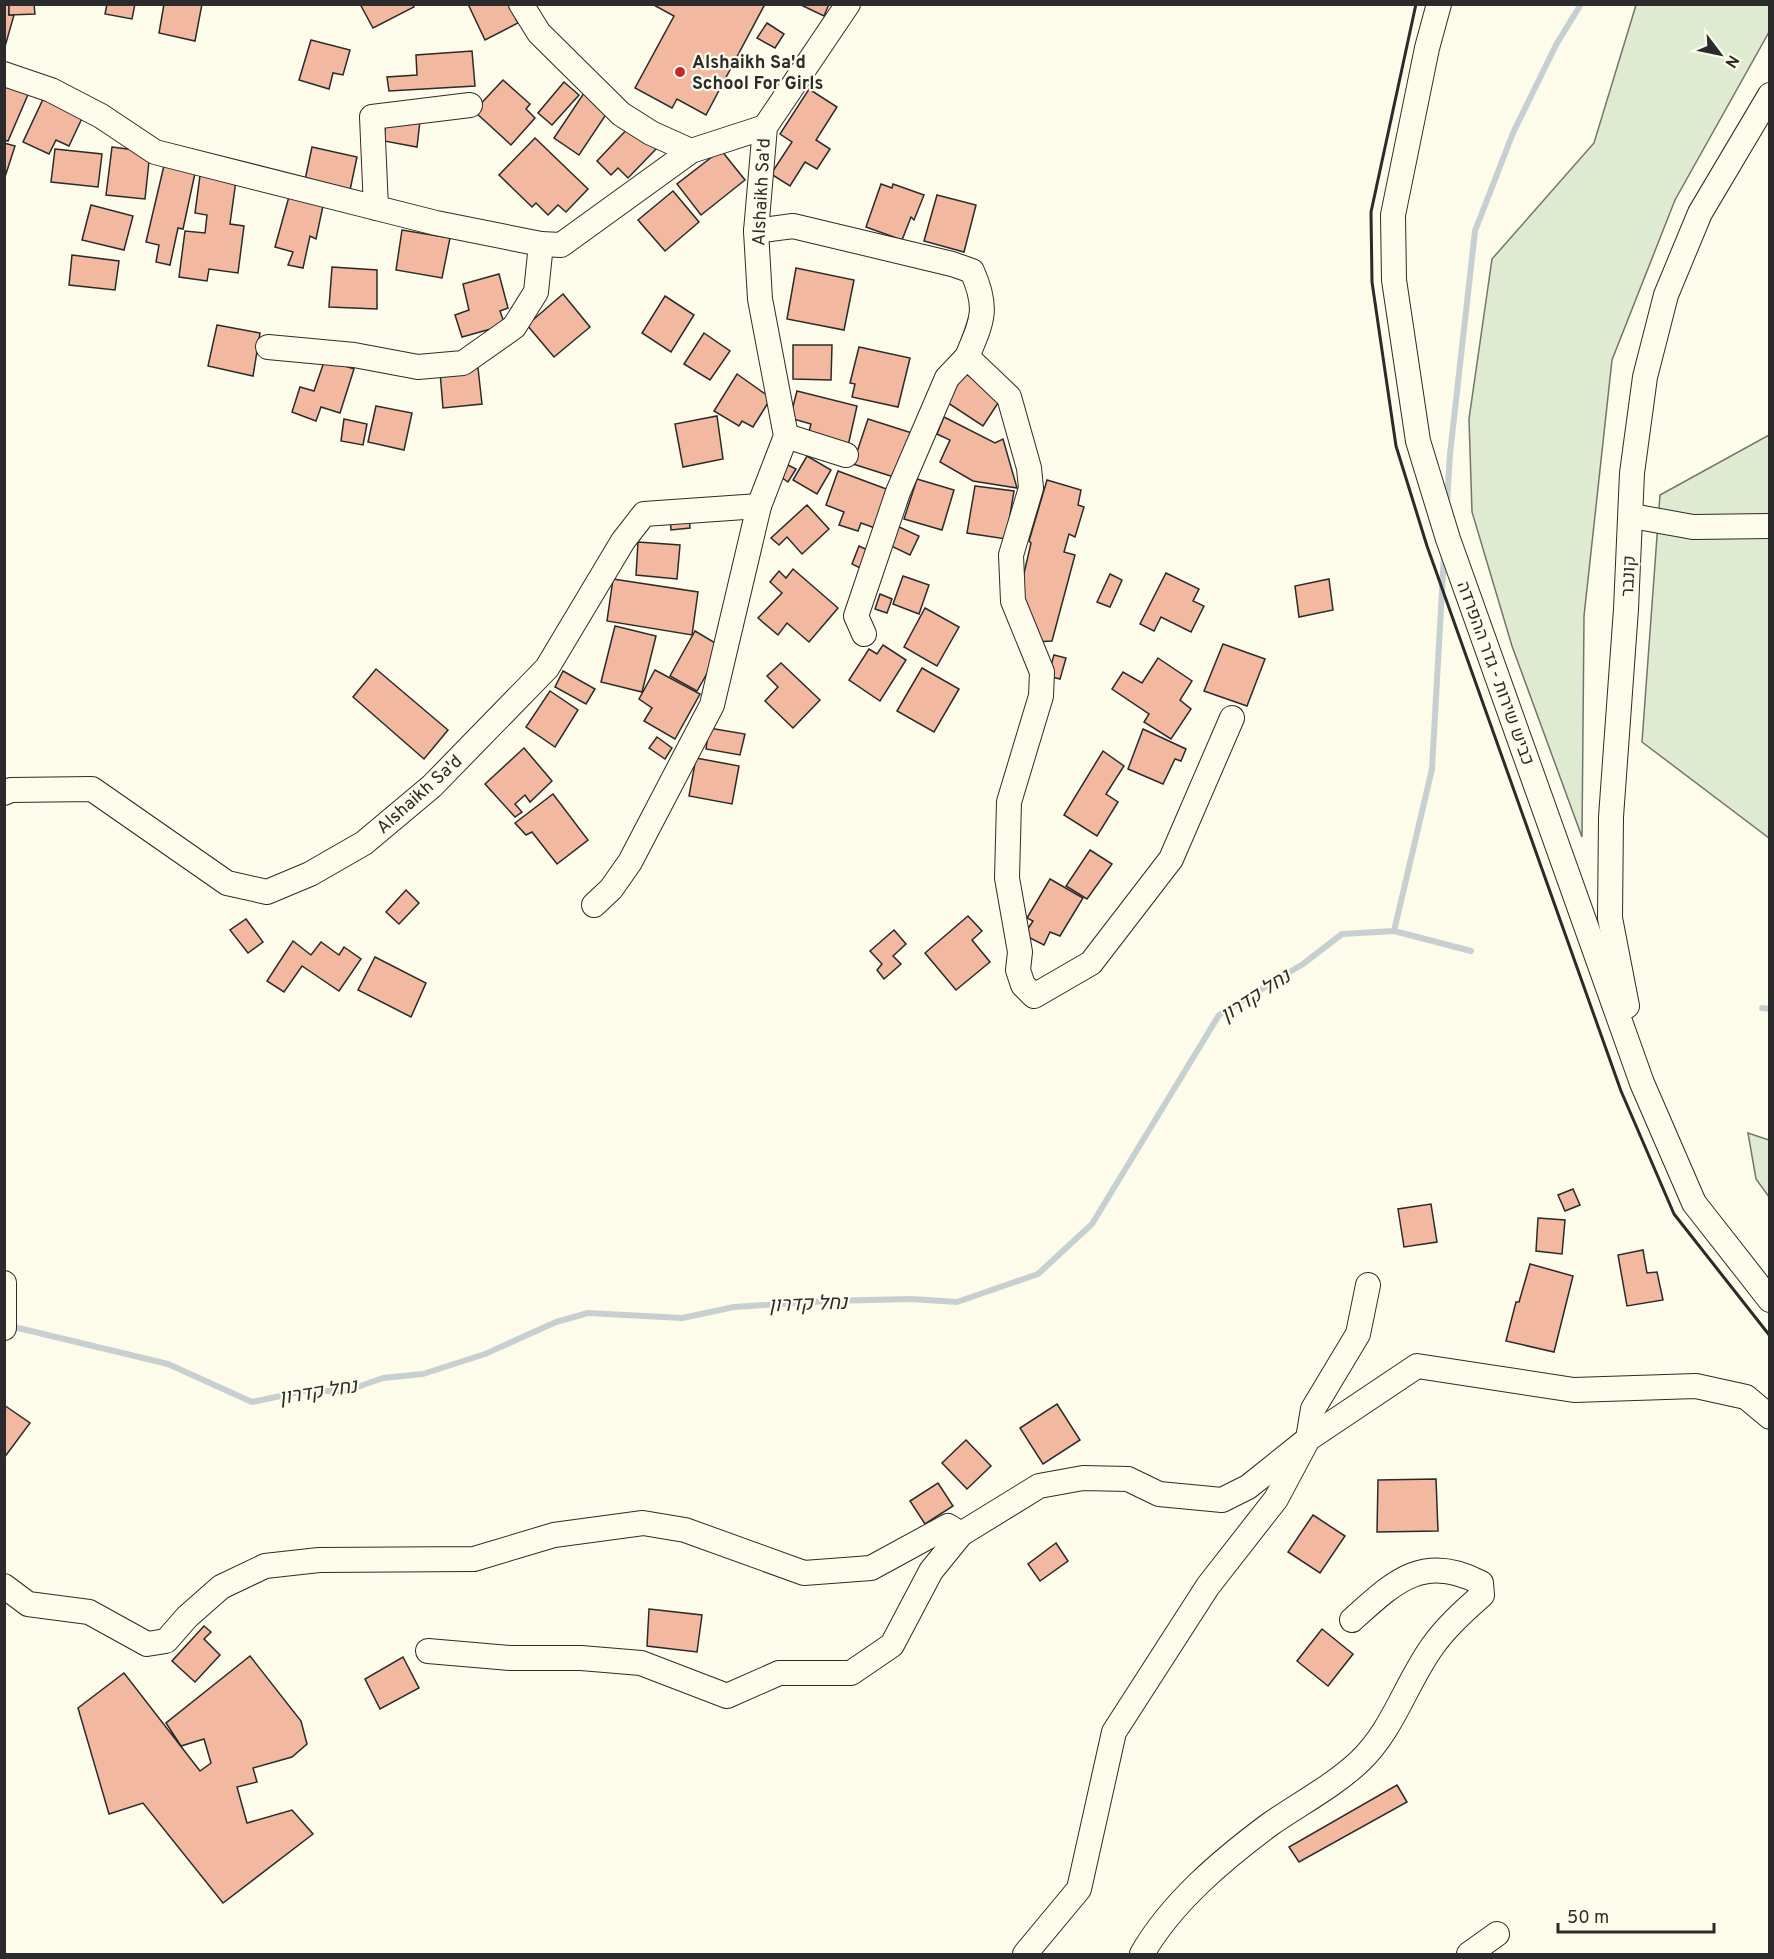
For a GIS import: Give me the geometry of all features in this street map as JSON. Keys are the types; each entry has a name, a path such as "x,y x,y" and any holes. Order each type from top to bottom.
{"street":[{"path":"521,4 539,33 621,114 691,151"},
{"name":"Alshaikh Sa'd","path":"786,436 760,299 756,231 765,127 848,4"},
{"name":"כביש שירות - גדר ההפרדה","path":"1439,4 1427,48 1393,214 1394,280 1418,441 1448,539 1642,1083 1694,1203 1770,1300"},
{"path":"4,74 51,90 101,116 155,152 436,223 541,244 561,245 691,151 765,127"},
{"name":"קונבר","path":"1642,1083 1610,918 1611,817 1632,516 1632,473 1645,377 1666,295 1700,213 1770,95"},
{"path":"376,208 372,117 470,105"},
{"path":"756,231 794,226 952,264 972,272 980,288 983,318 967,357 947,378 898,492 856,616 864,634"},
{"path":"268,347 354,355 418,367 463,363 514,327 536,292 541,244"},
{"path":"967,357 1009,397 1029,468 1031,488 1011,555 1013,601 1042,672 1041,696 1009,802 1007,878 1020,952 1018,970 1023,985 1034,996 1091,963 1171,859 1232,718"},
{"path":"594,904 611,889 630,862 712,705 759,506 786,436 846,455"},
{"name":"Alshaikh Sa'd","path":"4,793 11,790 92,789 227,883 267,892 310,874 364,843 432,786 547,668 623,541 644,514 759,506"},
{"path":"1632,516 1693,527 1770,526"},
{"path":"1025,1954 1079,1889 1114,1732 1209,1586 1276,1499 1308,1439 1313,1409 1358,1334 1368,1285"},
{"path":"4,1328 6,1288"},
{"path":"429,1651 510,1658 581,1658 641,1663 727,1696 779,1673 851,1673 892,1645 931,1571 961,1534 1039,1486 1083,1478 1128,1479 1159,1494 1222,1500 1248,1487 1308,1439 1417,1366 1574,1390 1696,1386 1746,1397 1770,1417"},
{"path":"4,1586 28,1604 89,1612 147,1644 166,1641 187,1617 221,1587 265,1566 320,1560 474,1559 554,1535 643,1523 685,1530 804,1573 871,1568 948,1526 961,1534"},
{"path":"1142,1954 1154,1934 1212,1871 1270,1825 1312,1798 1359,1762 1384,1733 1431,1648 1452,1622 1482,1595 1481,1583 1464,1574 1438,1570 1408,1574 1389,1586 1352,1620"},
{"path":"1469,1954 1497,1934"}],"green space":[{"path":"1636,5 1769,5 1769,32 1675,200 1612,360 1584,616 1582,837 1512,646 1472,512 1469,419 1492,259 1594,143"},
{"path":"1769,435 1769,838 1642,742 1660,495"},
{"path":"1748,1133 1769,1140 1769,1197 1756,1179"}],"building":[{"path":"4,4 9,4 9,15 14,15 4,50"},
{"path":"9,4 34,4 35,14 9,15"},
{"path":"107,4 135,4 132,19 105,14"},
{"path":"164,4 202,4 195,41 159,33"},
{"path":"360,4 413,4 414,7 373,28"},
{"path":"468,4 508,4 518,23 485,40"},
{"path":"652,4 765,4 706,115 677,99 672,108 635,88 674,16"},
{"path":"799,4 829,4 824,16"},
{"path":"767,23 784,34 775,48 757,38"},
{"path":"311,40 350,50 343,75 333,73 329,89 299,80"},
{"path":"472,51 475,86 389,91 387,77 417,75 416,55"},
{"path":"4,79 30,90 8,141 4,140"},
{"path":"503,80 530,104 526,109 535,118 511,145 474,111"},
{"path":"564,82 579,95 552,125 538,113"},
{"path":"809,89 837,107 816,140 830,149 817,169 805,162 790,186 771,174 792,142 780,134"},
{"path":"584,93 609,110 579,155 554,138"},
{"path":"45,95 85,112 69,146 56,140 49,154 23,142"},
{"path":"386,117 420,121 417,147 384,141"},
{"path":"632,124 657,148 628,178 618,168 611,175 597,161"},
{"path":"535,138 588,189 566,212 558,205 548,215 536,203 532,207 499,175"},
{"path":"4,143 15,146 4,180"},
{"path":"112,147 150,152 145,199 106,195"},
{"path":"312,147 357,157 350,190 305,180"},
{"path":"55,149 102,154 98,187 51,182"},
{"path":"721,150 745,180 701,215 677,184"},
{"path":"166,157 197,164 183,229 178,228 170,265 156,262 159,245 146,242"},
{"path":"201,168 237,173 230,224 244,226 238,273 209,269 207,281 179,277 185,231 205,233 207,215 195,213"},
{"path":"881,184 892,188 893,184 924,195 914,220 911,217 902,240 866,227"},
{"path":"673,191 699,222 665,251 638,220"},
{"path":"290,193 324,201 316,239 310,236 303,268 288,265 293,252 275,247"},
{"path":"937,195 976,205 964,252 924,241"},
{"path":"91,205 133,216 124,250 82,240"},
{"path":"402,230 450,238 442,278 396,270"},
{"path":"72,255 119,261 115,290 69,285"},
{"path":"332,267 377,270 377,309 329,307"},
{"path":"796,268 854,280 844,330 787,319"},
{"path":"499,274 508,308 500,311 505,325 462,337 455,315 469,310 463,284"},
{"path":"563,294 590,327 554,357 527,325"},
{"path":"665,296 694,315 671,352 642,333"},
{"path":"217,325 260,333 253,376 208,366"},
{"path":"704,333 730,351 710,380 684,364"},
{"path":"793,345 832,345 831,380 793,379"},
{"path":"859,347 910,358 898,407 852,397 855,384 850,383"},
{"path":"325,359 354,369 340,413 321,407 316,421 292,412 300,387 314,391"},
{"path":"478,368 482,404 443,408 440,372"},
{"path":"963,372 1002,397 983,426 945,401"},
{"path":"737,374 771,398 753,427 742,421 739,426 714,411"},
{"path":"797,391 857,406 848,446 808,435 811,424 790,418"},
{"path":"376,406 412,413 404,450 368,442"},
{"path":"717,416 723,459 683,467 675,424"},
{"path":"944,417 995,443 1003,439 1017,488 973,481 940,462 950,440 937,434"},
{"path":"344,419 367,424 363,445 341,441"},
{"path":"868,419 912,433 897,478 853,464"},
{"path":"807,456 831,470 817,494 793,480"},
{"path":"788,465 796,469 788,482 781,477"},
{"path":"838,471 889,490 875,528 861,523 858,531 839,525 844,512 826,505"},
{"path":"917,479 954,490 942,530 904,519"},
{"path":"1047,480 1081,490 1078,505 1084,507 1075,537 1069,534 1064,552 1075,555 1052,641 1033,642 1020,591 1031,543 1029,541"},
{"path":"975,486 1014,491 1006,539 967,533"},
{"path":"807,505 829,529 802,554 787,537 779,545 771,538"},
{"path":"689,515 690,528 671,530 670,516"},
{"path":"897,526 919,536 910,555 889,545"},
{"path":"638,542 680,545 677,579 636,575"},
{"path":"859,546 870,551 862,569 852,564"},
{"path":"793,569 838,608 809,642 787,623 778,635 758,618 782,593 770,582 779,571 786,578"},
{"path":"1166,573 1199,589 1193,601 1204,606 1191,632 1161,617 1154,631 1140,624"},
{"path":"1110,574 1122,580 1110,607 1097,602"},
{"path":"903,576 929,585 919,614 893,604"},
{"path":"613,579 698,592 692,635 607,621"},
{"path":"1329,579 1333,610 1299,617 1295,586"},
{"path":"880,594 892,599 887,613 875,609"},
{"path":"925,608 959,627 937,666 904,647"},
{"path":"615,626 656,636 642,692 601,682"},
{"path":"695,631 722,647 697,691 670,676"},
{"path":"1223,644 1265,659 1247,706 1204,691"},
{"path":"883,645 906,660 880,701 849,680 869,649 877,654"},
{"path":"1054,655 1066,658 1060,679 1048,676"},
{"path":"1158,658 1192,681 1180,700 1191,709 1171,739 1144,722 1149,714 1112,689 1123,672 1142,683"},
{"path":"781,663 820,700 793,728 765,701 778,687 767,676"},
{"path":"922,668 959,689 934,732 897,711"},
{"path":"376,669 448,730 424,759 353,697"},
{"path":"655,670 700,694 675,739 644,721 652,708 639,699"},
{"path":"563,671 595,689 586,704 555,687"},
{"path":"550,691 578,710 555,747 526,727"},
{"path":"709,728 745,734 740,755 706,749"},
{"path":"1143,729 1186,749 1181,761 1175,759 1163,784 1128,769"},
{"path":"657,737 672,748 665,759 649,748"},
{"path":"524,748 552,781 530,802 525,795 515,804 522,812 515,817 485,784"},
{"path":"1103,751 1124,766 1106,794 1118,802 1097,836 1064,815"},
{"path":"696,758 739,766 732,804 689,796"},
{"path":"553,794 588,840 557,864 532,832 526,835 515,823"},
{"path":"1090,850 1112,864 1087,899 1066,886"},
{"path":"1050,879 1083,898 1060,936 1050,932 1044,945 1024,935 1033,921 1027,918"},
{"path":"406,890 419,903 399,924 386,912"},
{"path":"968,916 982,931 972,940 990,962 956,990 925,953"},
{"path":"246,919 263,942 248,953 230,930"},
{"path":"894,930 906,944 893,956 901,964 884,979 877,970 882,964 870,951"},
{"path":"293,941 311,955 321,942 339,955 344,947 361,959 339,991 302,966 284,992 267,981"},
{"path":"375,957 426,983 411,1017 358,990"},
{"path":"1573,1189 1580,1205 1565,1211 1558,1195"},
{"path":"1431,1204 1437,1242 1404,1247 1398,1209"},
{"path":"1538,1218 1565,1220 1562,1254 1536,1251"},
{"path":"1643,1250 1647,1273 1657,1272 1663,1300 1627,1306 1618,1255"},
{"path":"1530,1264 1573,1276 1554,1352 1506,1341 1516,1302 1519,1302"},
{"path":"1057,1404 1080,1440 1043,1464 1020,1428"},
{"path":"4,1405 30,1423 4,1458"},
{"path":"966,1440 991,1466 967,1489 942,1463"},
{"path":"1436,1479 1438,1531 1377,1532 1378,1480"},
{"path":"938,1483 953,1506 925,1524 910,1501"},
{"path":"1313,1515 1345,1536 1320,1573 1288,1552"},
{"path":"1056,1543 1068,1561 1040,1581 1028,1564"},
{"path":"649,1609 702,1615 697,1652 647,1646"},
{"path":"204,1626 211,1632 204,1639 220,1655 195,1682 172,1661"},
{"path":"1322,1629 1353,1654 1328,1686 1297,1661"},
{"path":"250,1656 301,1721 307,1744 292,1757 253,1768 257,1782 237,1787 247,1823 292,1810 313,1834 223,1903 143,1803 109,1814 78,1708 124,1673 200,1771 211,1763 204,1739 181,1746 166,1723"},
{"path":"403,1657 419,1688 380,1709 365,1679"},
{"path":"1397,1785 1407,1802 1299,1862 1289,1847"}],"waterway":[{"path":"1447,503 1450,454 1475,231 1513,133 1556,45 1581,4"},
{"path":"1394,931 1432,769 1444,555"},
{"name":"נחל קדרון","path":"10,1326 168,1364 252,1402 304,1391 346,1391 383,1378 423,1374 485,1354 556,1322 588,1313 682,1318 734,1307 827,1301 911,1299 957,1302 1038,1274 1092,1224 1219,1015 1303,964 1342,934 1394,931 1471,951"},
{"name":"נחל קדרון","path":"1762,1008 1770,1009"}],"wall":[{"path":"1416,4 1371,212 1372,282 1396,446 1427,546 1621,1091 1674,1214 1770,1336"}],"place":[{"name":"Alshaikh Sa'd School For Girls","path":"680,72"}]}
